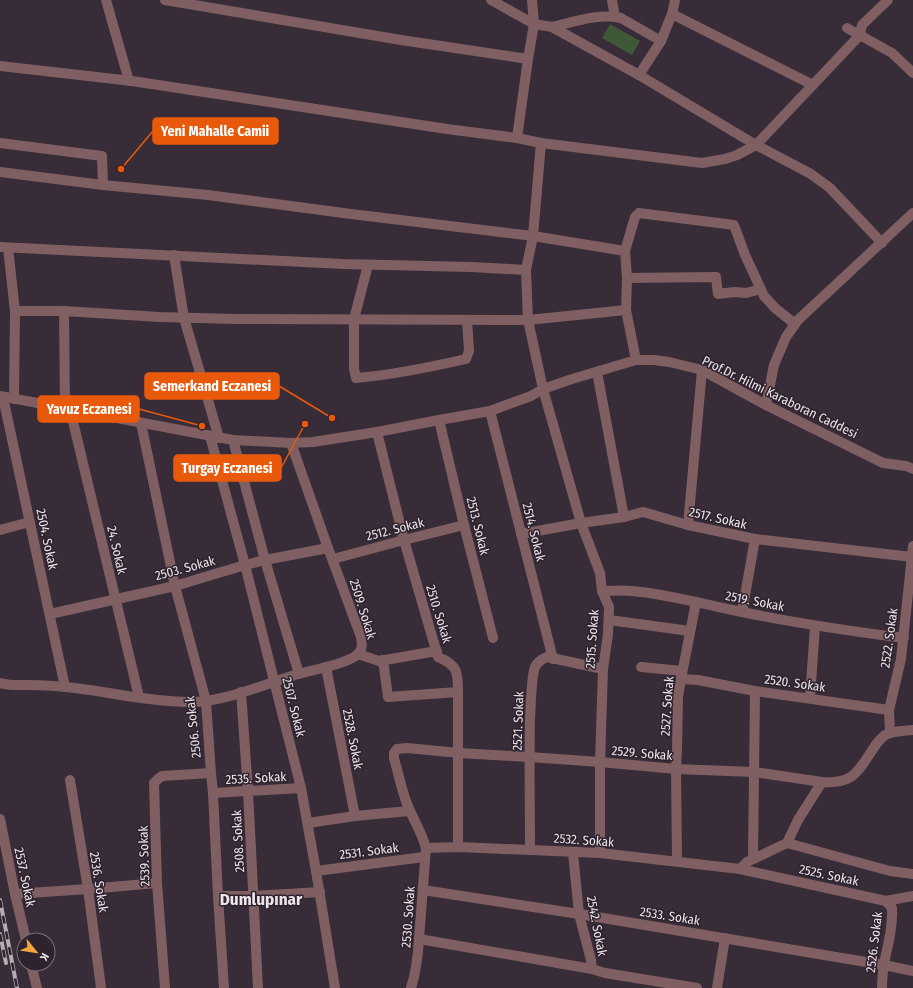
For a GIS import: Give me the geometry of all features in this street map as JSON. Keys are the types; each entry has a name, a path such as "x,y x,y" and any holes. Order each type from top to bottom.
{"street":[{"path":"106,0 129,81"},
{"path":"165,0 401,40 528,59"},
{"path":"490,0 534,24 552,28 639,75 756,145 811,174 830,188 882,243"},
{"path":"517,138 534,24 532,0"},
{"path":"612,0 615,17"},
{"path":"639,75 661,41 672,14 675,0"},
{"path":"0,66 129,81 447,129 517,138 541,143 702,163 725,159 737,155 756,145 860,35 862,25 888,0"},
{"path":"672,14 813,85"},
{"path":"552,28 594,17 615,17 621,18 661,41"},
{"path":"847,28 892,52 913,73"},
{"path":"0,143 102,156 103,185"},
{"name":"2515. Sokak","path":"541,143 533,236 526,270 528,320 543,389 581,523 600,573 602,591 609,607 608,634 603,669 600,762 600,853"},
{"path":"0,172 103,185 208,195 533,236 625,251"},
{"path":"636,360 626,310 627,278 625,251 635,218 639,213 734,225 745,255 764,296 775,308 795,324"},
{"path":"766,405 774,366 786,337 798,320 913,213"},
{"path":"14,399 15,311 4,247 368,265 471,267 526,270"},
{"name":"2507. Sokak","path":"174,256 184,318 301,788 320,892 334,988"},
{"path":"368,265 354,319 354,368 356,378 373,377 466,359 468,351 467,320"},
{"path":"627,278 716,277 718,294 734,292 746,293 761,289"},
{"path":"15,311 64,311 159,317 237,319 528,320 626,310"},
{"name":"24. Sokak","path":"64,311 67,409 139,697"},
{"name":"Prof.Dr. Hilmi Karaboran Caddesi","path":"2,397 233,440 291,443 314,442 490,411 531,396 543,389 597,372 636,360 654,360 702,370 766,405 882,463 906,466 913,469"},
{"path":"688,525 702,370"},
{"path":"597,372 624,517"},
{"name":"2504. Sokak","path":"2,397 65,687"},
{"name":"2514. Sokak","path":"490,411 553,659"},
{"name":"2513. Sokak","path":"439,420 464,526 493,638"},
{"name":"2506. Sokak","path":"141,423 175,586 206,701 213,793 224,988"},
{"name":"2510. Sokak","path":"377,432 404,540 438,657 446,660 457,671 458,847"},
{"path":"233,440 265,560 299,674"},
{"name":"2509. Sokak","path":"206,701 326,667 352,658 361,650 361,637 291,443"},
{"name":"2517. Sokak","path":"521,534 624,517 643,512 688,525 755,539 912,557"},
{"path":"0,530 30,522"},
{"name":"2512. Sokak","path":"333,559 464,526"},
{"path":"742,612 755,539"},
{"name":"2522. Sokak","path":"890,733 889,710 901,660 904,638 909,628 913,546"},
{"name":"2503. Sokak","path":"50,614 175,586 265,560 328,548"},
{"name":"2519. Sokak","path":"602,591 631,591 665,596 815,626 904,638"},
{"name":"2527. Sokak","path":"677,861 676,769 678,742 678,697 696,602"},
{"path":"609,620 690,631"},
{"path":"810,698 815,626"},
{"path":"358,654 379,661 437,651"},
{"name":"2521. Sokak","path":"530,850 529,757 533,677 535,667 542,659 547,657 553,659"},
{"path":"553,659 603,669"},
{"path":"383,660 388,697 458,692"},
{"name":"2528. Sokak","path":"326,667 355,816"},
{"name":"2520. Sokak","path":"640,667 755,691 889,710"},
{"path":"0,683 10,685 48,685 90,689 164,701 206,701"},
{"path":"753,858 755,691"},
{"name":"2508. Sokak","path":"241,692 248,791 258,988"},
{"path":"890,733 913,730"},
{"name":"2529. Sokak","path":"410,810 405,800 394,758 394,753 397,749 407,748 676,769 754,772 834,783 846,780 852,776 876,744 884,736 890,733"},
{"name":"2539. Sokak","path":"165,988 157,883 154,783 162,776 211,773"},
{"name":"2536. Sokak","path":"70,780 88,889 101,988"},
{"path":"787,843 798,820 822,782"},
{"name":"2535. Sokak","path":"213,793 301,788"},
{"path":"308,823 410,810 423,837 425,853"},
{"name":"2537. Sokak","path":"0,819 24,932"},
{"path":"740,869 753,858 787,843 890,870 913,874"},
{"name":"2532. Sokak","path":"425,853 458,847 600,853 740,869"},
{"name":"2531. Sokak","path":"316,871 425,853"},
{"name":"2530. Sokak","path":"411,988 418,954 425,853"},
{"name":"2542. Sokak","path":"574,853 579,914 592,969 605,973 698,988"},
{"name":"2525. Sokak","path":"740,869 886,901 913,896"},
{"path":"15,894 157,883"},
{"name":"2533. Sokak","path":"423,890 579,914 913,970"},
{"path":"218,896 253,896 320,892"},
{"name":"2526. Sokak","path":"882,988 892,913 892,908 886,901"},
{"path":"717,988 725,938"},
{"path":"419,939 592,969"},
{"path":"34,972 37,988"}],"green space":[{"path":"610,24 640,41 632,55 602,38"}],"railway":[{"path":"0,900 17,988"},
{"path":"0,934 6,963"}],"place":[{"name":"Yeni Mahalle Camii","path":"121,169"},
{"name":"Semerkand Eczanesi","path":"332,418"},
{"name":"Turgay Eczanesi","path":"305,424"},
{"name":"Yavuz Eczanesi","path":"202,426"}],"district":[{"name":"Dumlupınar","path":"261,899"}]}
